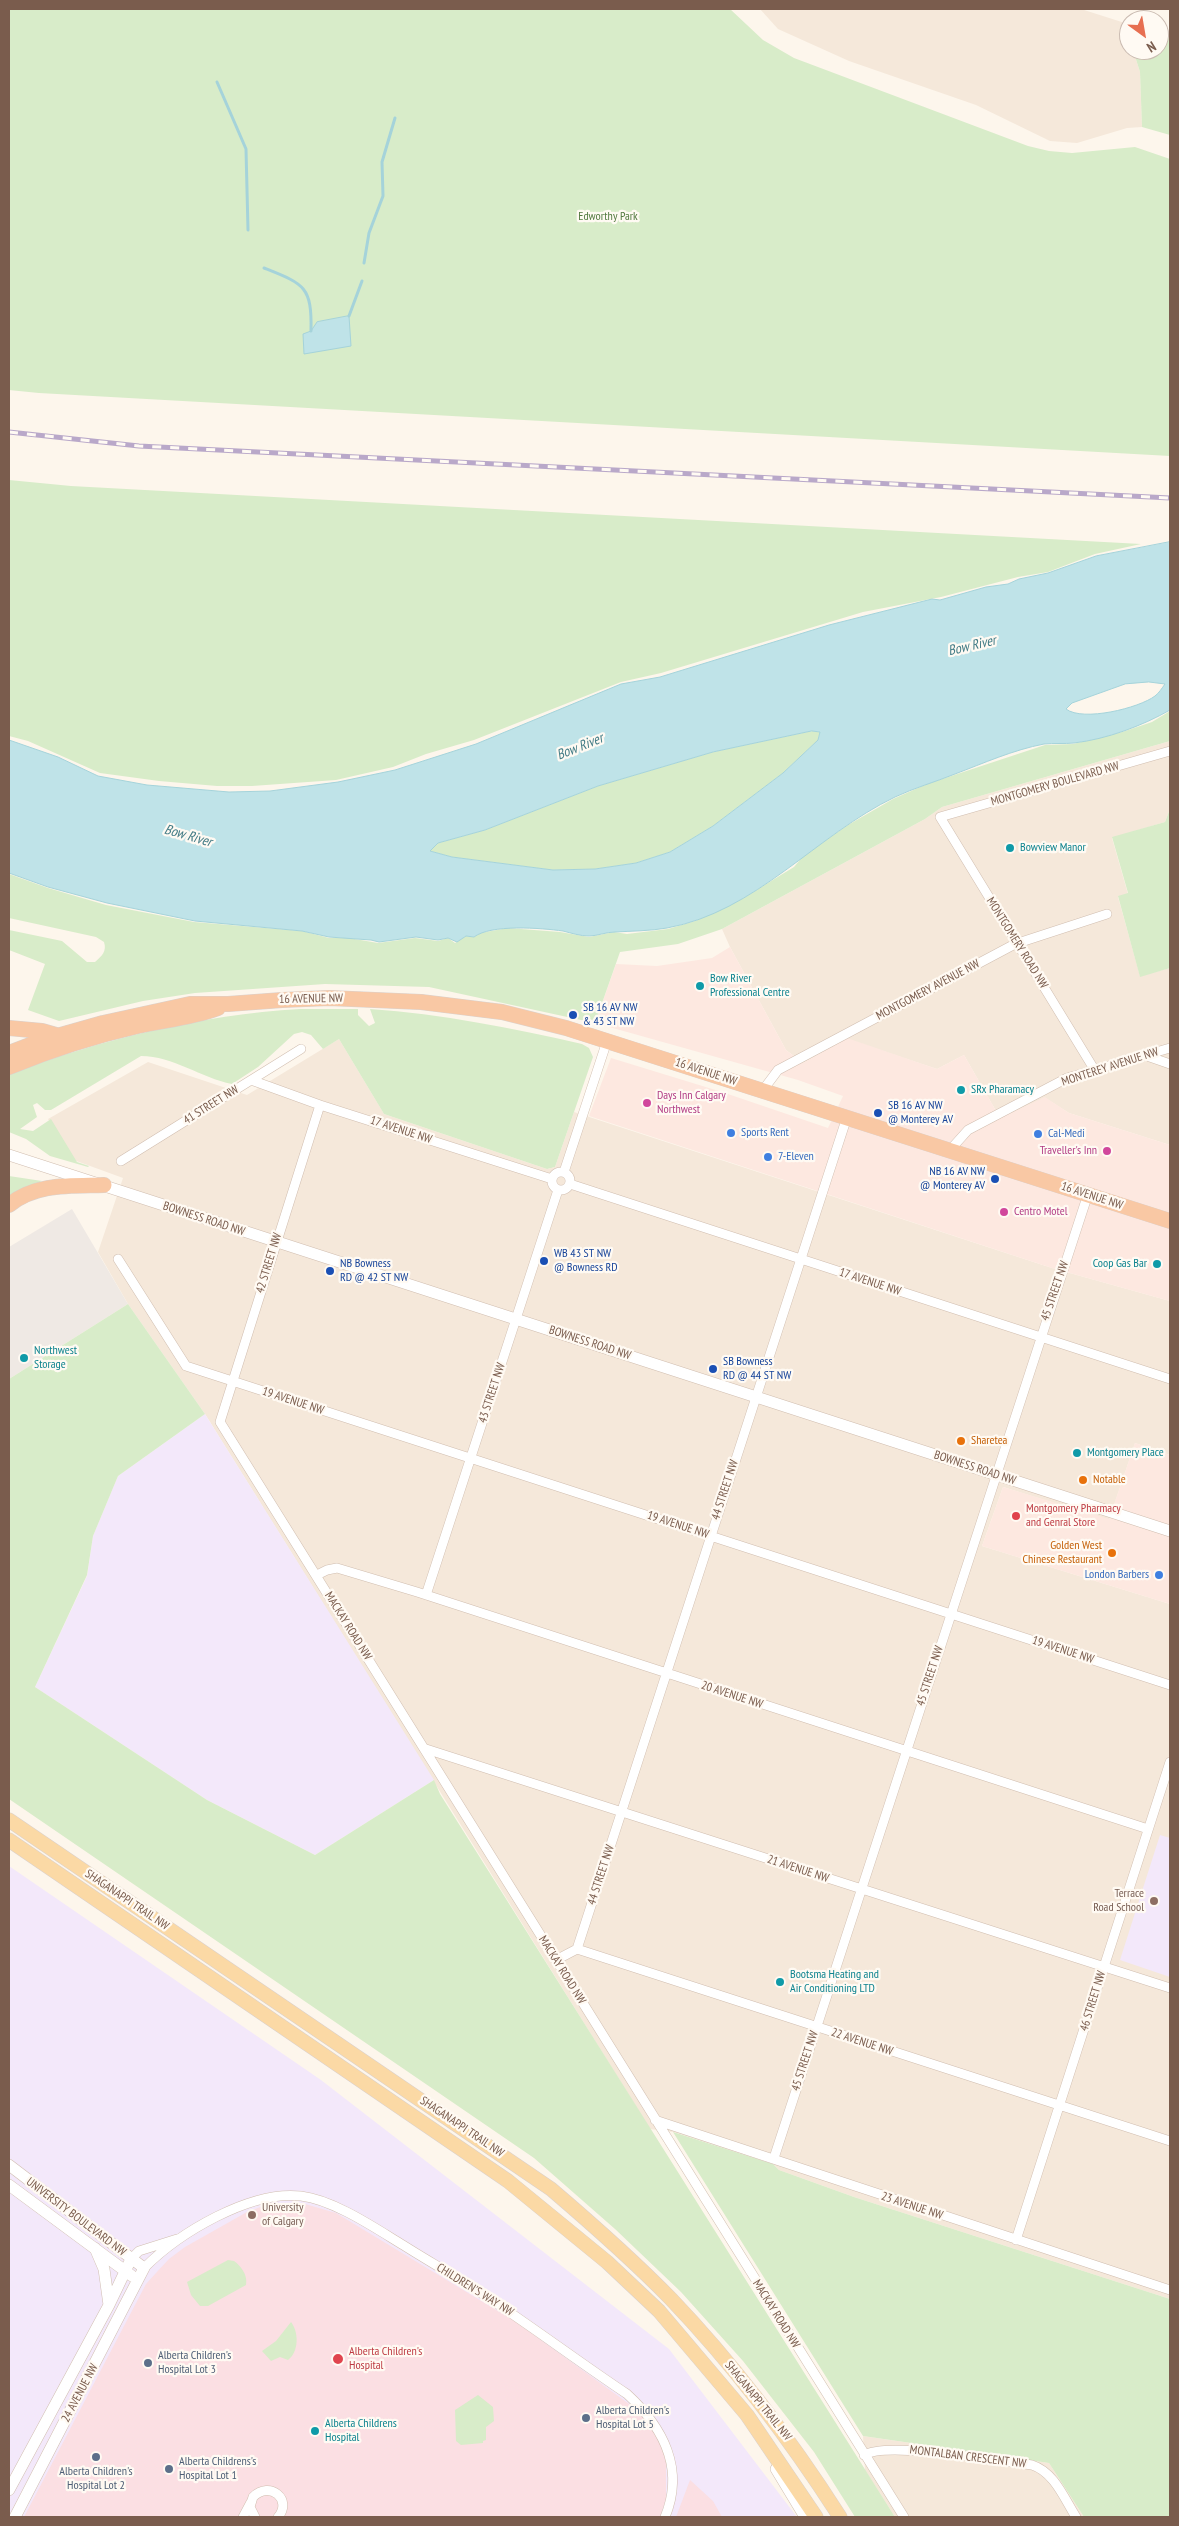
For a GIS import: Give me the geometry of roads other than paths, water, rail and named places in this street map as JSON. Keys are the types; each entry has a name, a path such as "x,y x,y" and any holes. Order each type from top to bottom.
{"highway":[{"name":"16 AVENUE NW","path":"9,1053 57,1035 190,1004 228,1004 330,998 421,1002 502,1012 607,1040 1170,1221"},
{"name":"16 AVENUE NW","path":"9,1067 91,1038 144,1024 196,1016 228,1004"},
{"path":"9,1028 42,1031 57,1035"},
{"path":"9,1205 22,1196 38,1189 104,1186"}],"main road":[{"name":"SHAGANAPPI TRAIL NW","path":"9,1820 551,2188 622,2251 710,2342 761,2402 800,2455 840,2517"},
{"name":"SHAGANAPPI TRAIL NW","path":"9,1840 508,2181 607,2262 660,2311 747,2415 816,2517"}],"street":[{"name":"MONTGOMERY BOULEVARD NW","path":"940,817 1170,751"},
{"name":"MONTGOMERY ROAD NW","path":"940,817 1015,944 1094,1069"},
{"name":"MONTGOMERY AVENUE NW","path":"763,1090 778,1070 1015,944 1107,914"},
{"path":"564,1172 607,1040"},
{"name":"MONTEREY AVENUE NW","path":"950,1150 968,1130 1067,1078 1170,1048"},
{"name":"41 STREET NW","path":"121,1161 301,1049"},
{"path":"1144,1055 1170,1064"},
{"name":"17 AVENUE NW","path":"251,1080 320,1105 552,1178"},
{"name":"42 STREET NW","path":"220,1422 231,1381 320,1105"},
{"name":"44 STREET NW","path":"577,1949 846,1117"},
{"name":"BOWNESS ROAD NW","path":"9,1155 1170,1531"},
{"path":"564,1172 570,1178 570,1184 564,1190 558,1190 554,1187 552,1178 555,1174 564,1172"},
{"name":"17 AVENUE NW","path":"570,1184 1170,1379"},
{"name":"43 STREET NW","path":"426,1596 558,1190"},
{"name":"45 STREET NW","path":"774,2158 907,1751 994,1475 1088,1194"},
{"name":"19 AVENUE NW","path":"118,1259 186,1366 1170,1685"},
{"name":"MACKAY ROAD NW","path":"220,1422 426,1749 654,2120 904,2517"},
{"name":"20 AVENUE NW","path":"316,1575 337,1568 1148,1829"},
{"name":"21 AVENUE NW","path":"426,1749 1170,1988"},
{"name":"46 STREET NW","path":"1016,2240 1170,1762"},
{"path":"556,1960 577,1949"},
{"name":"22 AVENUE NW","path":"577,1949 1170,2141"},
{"name":"23 AVENUE NW","path":"654,2120 1170,2290"},
{"name":"UNIVERSITY BOULEVARD NW","path":"9,2165 144,2268"},
{"name":"UNIVERSITY BOULEVARD NW","path":"9,2185 95,2246 138,2280"},
{"name":"CHILDREN'S WAY NW","path":"144,2268 186,2236 248,2202 277,2196 302,2196 329,2204 384,2234 510,2312 627,2394 643,2408 662,2436 673,2468 674,2485 665,2517"},
{"name":"CHILDREN'S WAY NW","path":"131,2258 139,2251 186,2236"},
{"path":"95,2246 104,2269 109,2305"},
{"name":"24 AVENUE NW","path":"9,2490 109,2305 131,2258"},
{"name":"24 AVENUE NW","path":"15,2517 144,2268"},
{"path":"747,2415 755,2433 805,2517"},
{"name":"MONTALBAN CRESCENT NW","path":"864,2455 872,2450 901,2449 1032,2465 1040,2468 1051,2478 1076,2517"},
{"path":"243,2517 257,2493 268,2490 273,2491 281,2498 283,2504 278,2517"},
{"path":"251,2502 250,2507 255,2517"}],"water":[{"path":"349,316 351,346 304,354 303,334 311,331 317,322"},
{"name":"Bow River","path":"1170,542 1170,710 1148,721 1111,735 1074,743 1044,744 1021,750 895,797 839,831 757,890 729,906 699,919 661,929 612,932 592,936 582,936 554,930 517,928 492,930 474,937 466,936 457,942 448,938 438,940 416,937 379,942 329,937 302,931 195,921 107,903 48,887 9,873 9,740 58,757 98,776 147,785 229,792 270,791 338,782 395,770 476,744 621,684 660,677 829,625 932,599 940,600 986,587 1008,584 1019,579 1048,573 1096,556","holes":["1149,682 1165,684 1155,696 1137,705 1097,714 1074,713 1066,709 1072,703 1125,684","812,731 820,732 818,740 783,773 713,826 670,852 636,863 595,869 553,870 452,857 430,851 438,843 485,830 598,786 713,752"]}],"waterway":[{"path":"217,82 246,149 248,230"},
{"path":"364,263 369,233 383,196 382,162 395,118"},
{"path":"264,268 288,278 303,289 310,304 311,331"},
{"path":"349,316 362,281"}],"railway":[{"path":"9,432 139,446 1170,498"}],"place":[{"name":"Bowview Manor","path":"1010,848"},
{"name":"Bow River Professional Centre","path":"700,986"},
{"name":"SB 16 AV NW & 43 ST NW","path":"573,1015"},
{"name":"SRx Pharamacy","path":"961,1090"},
{"name":"Days Inn Calgary Northwest","path":"647,1103"},
{"name":"SB 16 AV NW @ Monterey AV","path":"878,1113"},
{"name":"Sports Rent","path":"731,1133"},
{"name":"Cal-Medi","path":"1038,1134"},
{"name":"Traveller's Inn","path":"1107,1151"},
{"name":"7-Eleven","path":"768,1157"},
{"name":"NB 16 AV NW @ Monterey AV","path":"995,1179"},
{"name":"Centro Motel","path":"1004,1212"},
{"name":"WB 43 ST NW @ Bowness RD","path":"544,1261"},
{"name":"Coop Gas Bar","path":"1157,1264"},
{"name":"NB Bowness RD @ 42 ST NW","path":"330,1271"},
{"name":"Northwest Storage","path":"24,1358"},
{"name":"SB Bowness RD @ 44 ST NW","path":"713,1369"},
{"name":"Sharetea","path":"961,1441"},
{"name":"Montgomery Place","path":"1077,1453"},
{"name":"Notable","path":"1083,1480"},
{"name":"Montgomery Pharmacy and Genral Store","path":"1016,1516"},
{"name":"Golden West Chinese Restaurant","path":"1112,1553"},
{"name":"London Barbers","path":"1159,1575"},
{"name":"Terrace Road School","path":"1154,1901"},
{"name":"Bootsma Heating and Air Conditioning LTD","path":"780,1982"},
{"name":"University of Calgary","path":"252,2215"},
{"name":"Alberta Children's Hospital","path":"338,2359"},
{"name":"Alberta Children's Hospital Lot 3","path":"148,2363"},
{"name":"Alberta Children's Hospital Lot 5","path":"586,2418"},
{"name":"Alberta Childrens Hospital","path":"315,2431"},
{"name":"Alberta Children's Hospital Lot 2","path":"96,2457"},
{"name":"Alberta Childrens's Hospital Lot 1","path":"169,2469"}],"park label":[{"name":"Edworthy Park","path":"608,217"}]}
